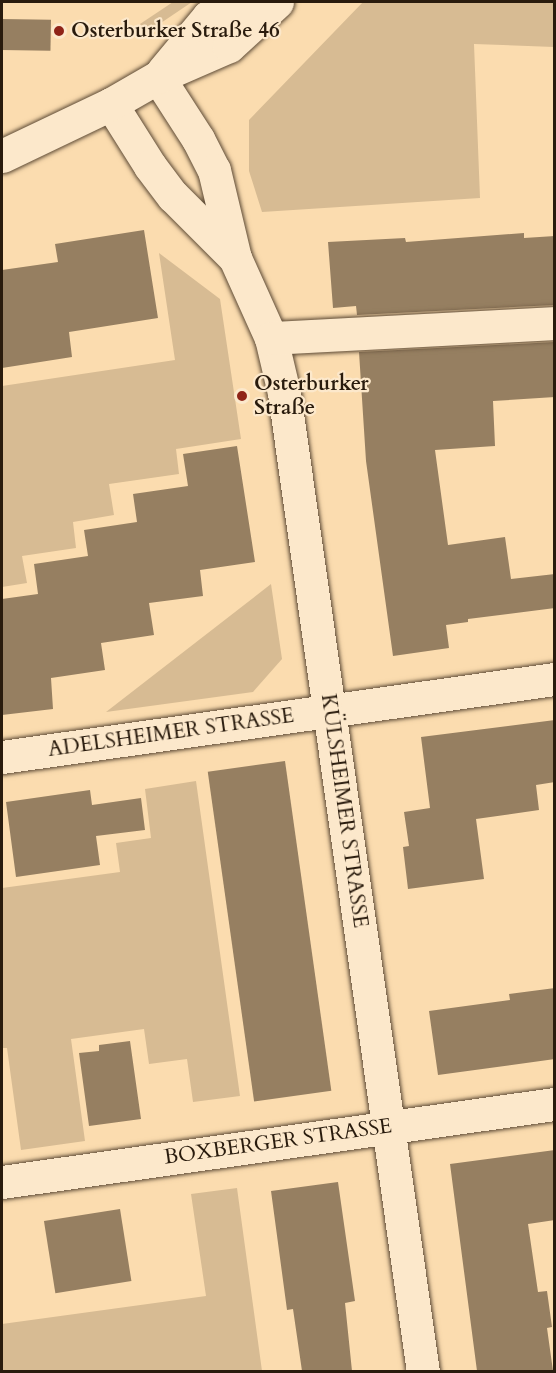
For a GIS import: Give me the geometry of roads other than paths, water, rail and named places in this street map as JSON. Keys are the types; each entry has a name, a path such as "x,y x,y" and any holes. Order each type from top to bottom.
{"street":[{"path":"158,76 208,17 237,2"},
{"path":"2,156 111,104 158,76 230,46 277,2"},
{"name":"KÜLSHEIMER STRASSE","path":"158,76 198,139 214,170 235,258 271,339 284,393 423,1371"},
{"name":"KÜLSHEIMER STRASSE","path":"111,104 150,166 174,196 235,258"},
{"path":"271,339 555,323"},
{"name":"ADELSHEIMER STRASSE","path":"2,758 555,679"},
{"name":"BOXBERGER STRASSE","path":"2,1182 555,1104"}],"place":[{"name":"Osterburker Straße 46","path":"59,31"},
{"name":"Osterburker Straße","path":"242,396"}]}
